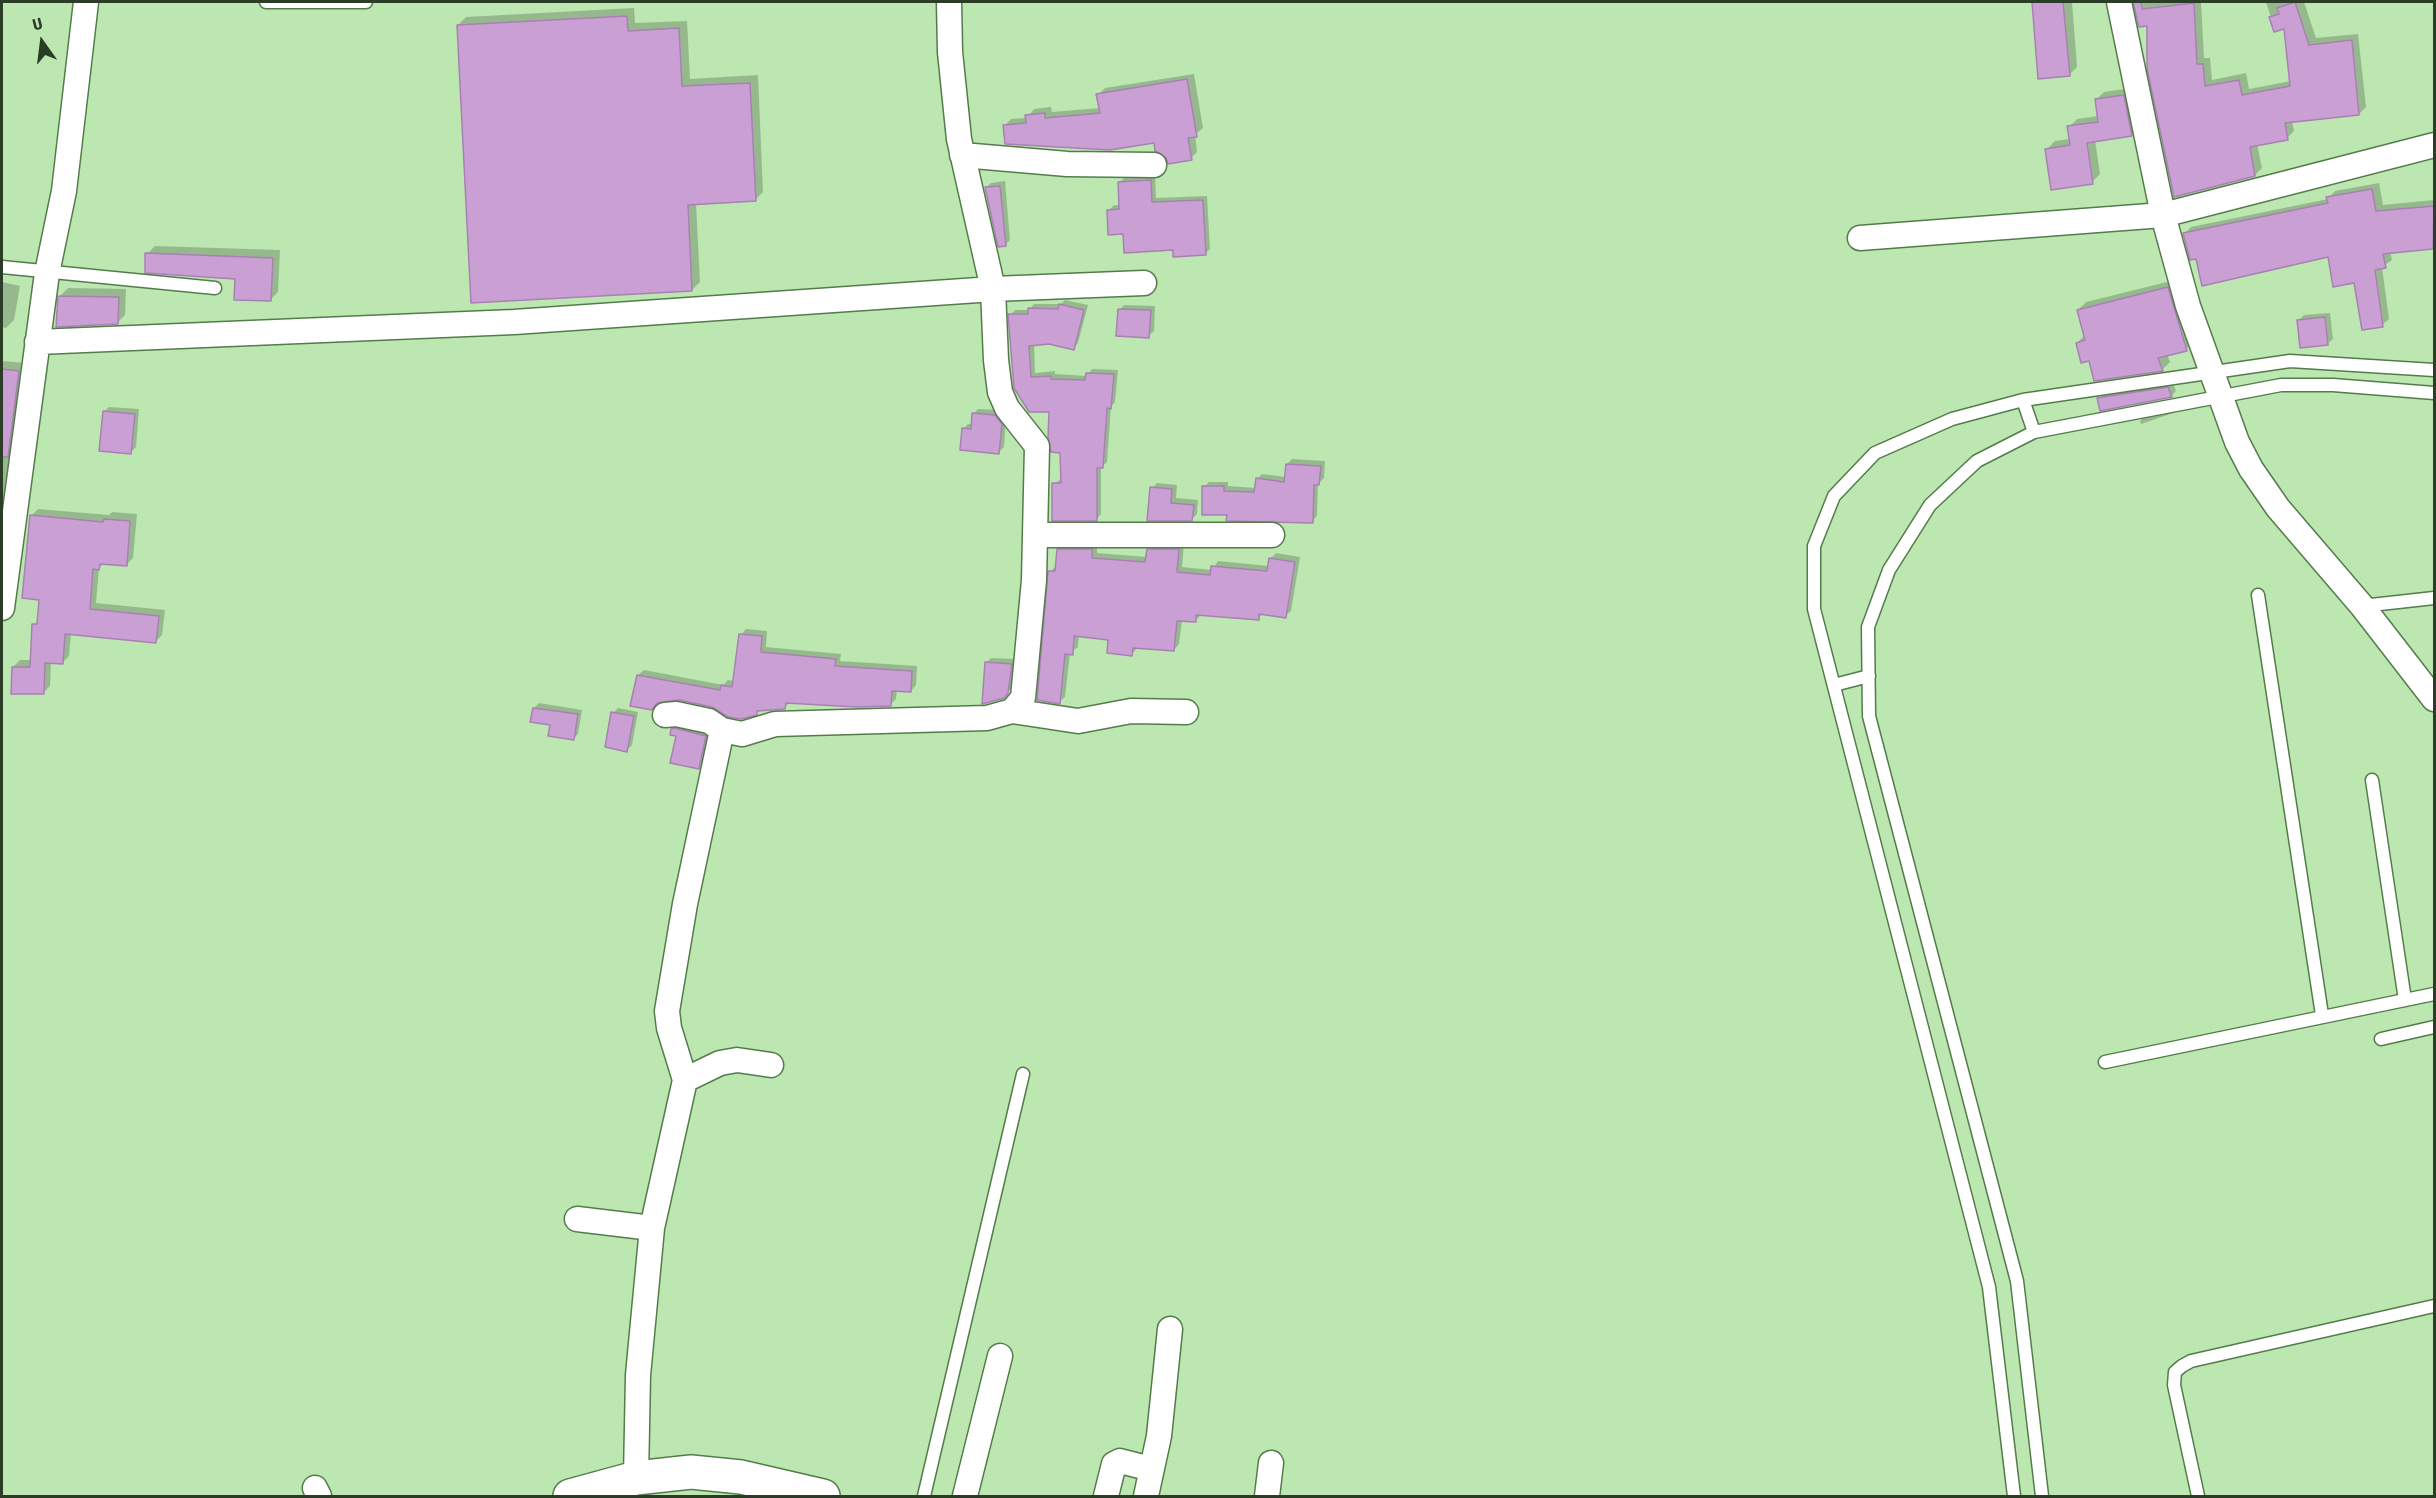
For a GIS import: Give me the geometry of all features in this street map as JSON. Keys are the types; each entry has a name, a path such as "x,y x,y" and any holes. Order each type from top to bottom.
{"main road":[{"path":"570,1497 636,1478 691,1472 741,1477 823,1497"}],"street":[{"path":"2,608 47,273 64,191 86,2"},
{"path":"949,2 950,52 962,154 993,289 996,360 1000,392 1007,408 1037,446 1036,535 1025,684 1023,698 1012,711"},
{"path":"2119,2 2163,215 2188,306 2237,442 2260,483 2362,606 2434,699"},
{"path":"1860,238 2163,215 2434,145"},
{"path":"962,154 1067,164 1154,165"},
{"path":"37,342 514,322 993,289 1144,283"},
{"path":"1036,535 1272,535"},
{"path":"665,715 676,714 709,722 722,730 742,734 775,724 987,718 1012,711 1078,721 1131,711 1186,712"},
{"path":"636,1478 638,1375 652,1228 685,1080 669,1028 667,1011 685,904 722,730"},
{"path":"685,1080 720,1063 737,1060 771,1065"},
{"path":"577,1219 652,1228"},
{"path":"1146,1497 1159,1437 1170,1329"},
{"path":"965,1497 1000,1356"},
{"path":"1106,1497 1114,1464 1120,1461 1151,1469"},
{"path":"1267,1497 1271,1463"}],"lane":[{"path":"266,2 366,2"},
{"path":"2,267 215,288"},
{"path":"2014,1497 1989,1287 1814,609 1814,546 1834,496 1875,453 1952,419 2023,400 2290,362 2434,370"},
{"path":"2042,1497 2017,1281 1869,716 1869,627 1889,570 1930,505 1977,461 2034,432 2281,386 2333,386 2434,393"},
{"path":"2023,400 2034,432"},
{"path":"2258,595 2322,1015"},
{"path":"2362,606 2434,598"},
{"path":"1834,685 1869,676"},
{"path":"2372,780 2405,1000"},
{"path":"2105,1062 2322,1015 2434,994"},
{"path":"2381,1039 2434,1027"},
{"path":"924,1497 1023,1074"},
{"path":"2198,1497 2174,1385 2175,1372 2182,1366 2191,1361 2434,1306"}],"building":[{"path":"2032,2 2063,2 2070,76 2038,79"},
{"path":"2133,2 2141,2 2142,9 2194,3 2197,64 2203,64 2205,86 2239,80 2242,95 2290,86 2284,29 2274,32 2269,17 2279,14 2277,8 2295,2 2309,45 2352,40 2359,115 2285,123 2288,140 2250,147 2255,176 2174,197 2147,68 2147,26 2139,27"},
{"path":"627,16 628,31 679,28 682,86 750,83 756,201 688,205 692,291 471,303 457,25"},
{"path":"1187,79 1197,137 1188,138 1192,160 1168,164 1166,158 1155,151 1154,143 1110,150 1005,144 1003,125 1026,123 1025,115 1045,113 1045,118 1100,113 1096,94"},
{"path":"2124,95 2132,136 2087,143 2093,184 2051,190 2045,149 2070,145 2067,126 2098,122 2095,99"},
{"path":"1151,180 1152,202 1203,200 1206,255 1173,257 1173,250 1124,253 1123,234 1108,235 1107,210 1119,209 1118,182"},
{"path":"1000,186 1006,246 998,247 985,187"},
{"path":"2372,189 2376,211 2434,206 2433,249 2383,254 2386,268 2375,270 2383,327 2362,330 2354,283 2333,287 2328,257 2202,286 2196,259 2190,260 2183,233 2328,203 2326,197"},
{"path":"145,253 273,258 271,301 234,300 235,279 145,273"},
{"path":"2168,287 2187,351 2158,358 2163,371 2094,381 2089,361 2081,363 2076,343 2085,340 2077,310"},
{"path":"58,296 119,297 118,324 56,327"},
{"path":"1059,304 1084,310 1074,350 1049,344 1029,346 1031,377 1051,376 1051,379 1085,380 1086,373 1114,374 1111,409 1107,408 1103,468 1097,468 1097,521 1052,521 1052,483 1061,483 1060,453 1051,452 1048,437 1049,412 1029,412 1014,388 1008,314 1028,314 1028,308 1058,309"},
{"path":"1118,309 1151,310 1149,338 1116,336"},
{"path":"2325,317 2328,345 2300,348 2297,320"},
{"path":"2,369 19,371 8,457 2,457"},
{"path":"2168,387 2172,397 2100,411 2097,398"},
{"path":"103,411 135,414 131,454 99,451"},
{"path":"972,413 995,415 1002,424 999,454 960,450 962,428 971,429"},
{"path":"1286,464 1321,466 1319,485 1314,485 1313,523 1226,521 1227,515 1202,515 1202,486 1224,486 1224,491 1254,492 1256,478 1284,482"},
{"path":"1150,487 1172,489 1171,503 1194,505 1192,521 1147,521"},
{"path":"30,515 103,522 104,519 130,521 127,566 100,564 99,570 93,569 90,609 159,616 156,643 65,634 63,664 45,663 44,694 11,694 12,667 30,667 32,624 37,624 39,600 22,598"},
{"path":"1057,549 1092,549 1092,558 1145,562 1147,549 1179,549 1177,572 1210,575 1211,566 1267,571 1269,558 1295,562 1286,618 1259,614 1259,620 1196,615 1196,622 1177,621 1174,651 1133,648 1132,656 1107,653 1108,640 1074,636 1073,655 1065,654 1060,704 1037,700 1048,571 1055,571"},
{"path":"739,634 762,636 761,652 836,659 835,666 912,671 911,692 892,691 891,706 856,707 786,703 785,709 757,711 757,715 741,719 728,717 712,707 679,700 657,703 652,710 630,706 637,675 720,690 721,685 732,687"},
{"path":"985,662 1012,664 1008,693 1004,698 982,704"},
{"path":"533,708 578,714 574,740 548,736 550,725 530,722"},
{"path":"611,712 634,716 627,752 605,747"},
{"path":"671,729 706,736 699,769 670,763 676,736 670,735"}]}
